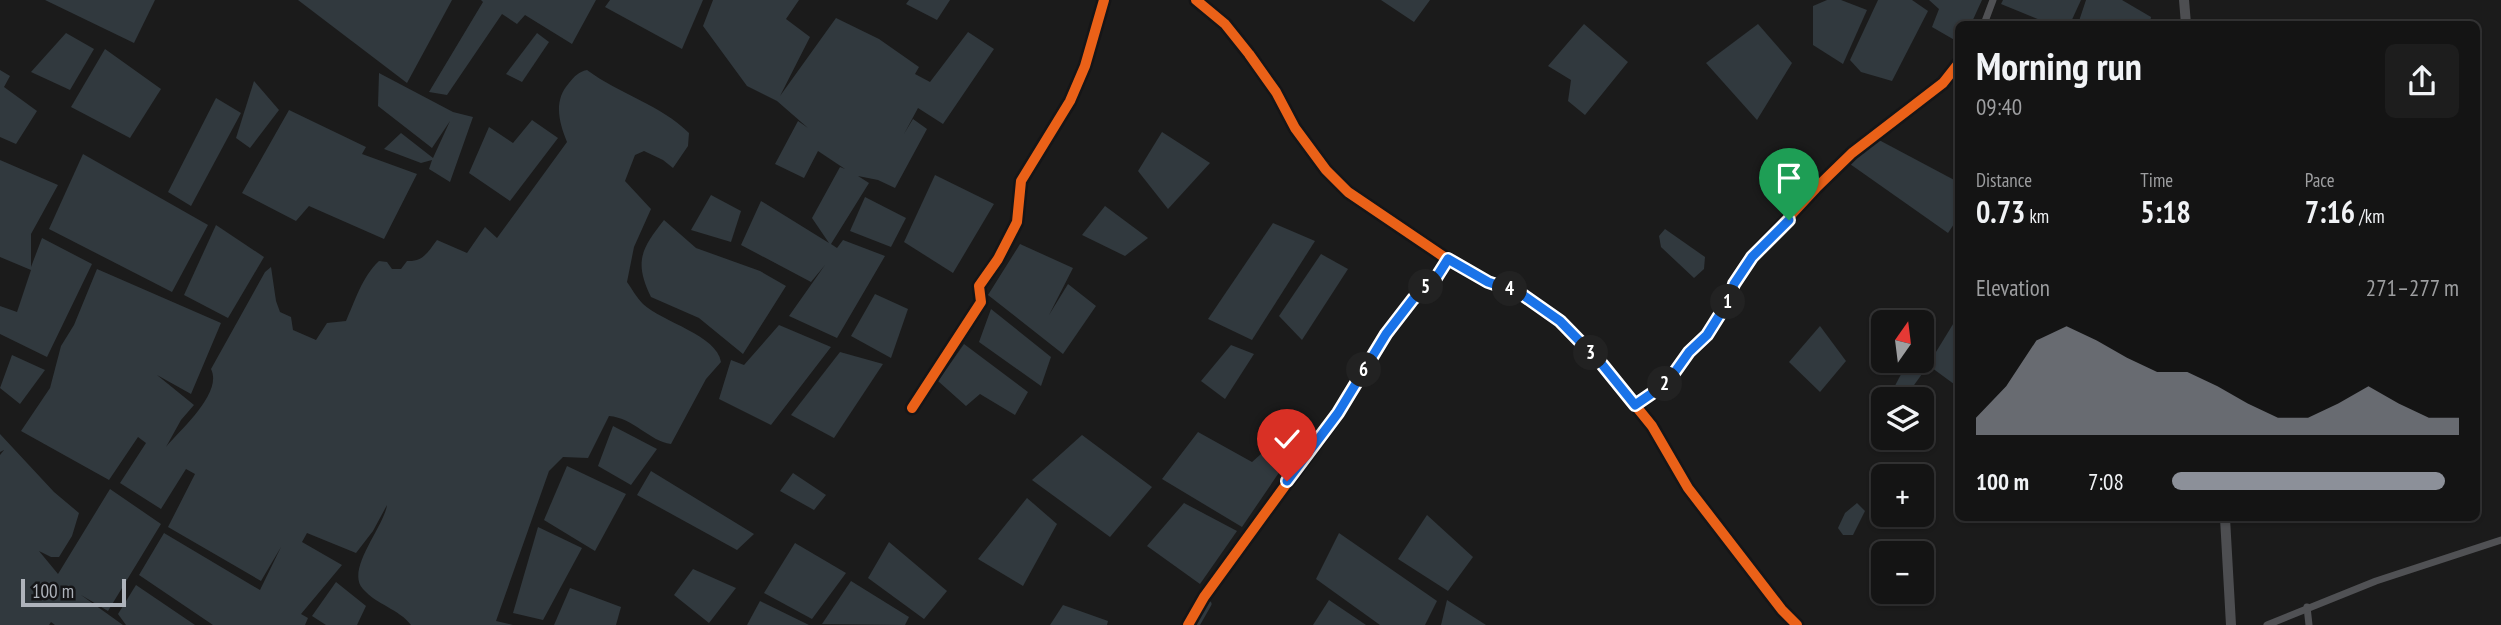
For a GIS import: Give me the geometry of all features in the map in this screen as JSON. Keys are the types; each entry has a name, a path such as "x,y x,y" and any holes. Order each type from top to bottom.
{"highway":[{"path":"2183,0 2186,21"},
{"path":"2225,521 2231,625"}],"street":[{"path":"912,408 981,302 979,286 998,259 1017,222 1021,181 1070,101 1085,66 1104,0"},
{"path":"1196,0 1225,24 1249,54 1276,92 1295,128 1326,170 1348,192 1448,259 1488,282 1520,293 1560,321 1601,363 1651,426 1688,488 1782,610 1797,625"},
{"path":"1985,21 1993,0"},
{"path":"1635,405 1667,383 1689,352 1707,335 1752,257 1816,188 1852,153 1943,83 1955,68"},
{"path":"1188,625 1204,597 1338,413 1386,334 1413,299 1436,278 1448,259"},
{"path":"2267,625 2307,607 2501,540"},
{"path":"2307,607 2309,625"}],"shaded area":[{"path":"45,0 155,0 134,43"},
{"path":"298,0 452,0 407,83"},
{"path":"481,0 596,0 572,44 525,15 517,24 502,14 447,95 429,92 483,2"},
{"path":"610,0 703,0 682,49 605,7"},
{"path":"713,0 799,0 786,19 810,37 780,96 836,18 879,39 919,67 915,74 930,82 968,32 994,49 943,124 918,108 904,134 913,119 927,129 895,188 878,180 858,176 869,183 831,244 837,248 843,240 885,256 837,338 789,316 825,265 811,282 741,245 761,201 829,243 812,218 840,167 845,169 818,151 804,178 775,164 798,121 808,128 777,101 747,86 703,26"},
{"path":"909,0 950,0 937,20 906,4"},
{"path":"1381,0 1430,0 1414,22"},
{"path":"1827,0 1841,0 1867,10 1843,64 1813,45 1813,6"},
{"path":"1878,0 1912,0 1928,11 1892,81 1861,72 1850,60"},
{"path":"1929,0 1982,0 1972,21 1955,21 1955,40 1932,27 1939,9"},
{"path":"2003,0 2081,0 2071,21 2043,21 2001,4"},
{"path":"2086,0 2122,0 2151,17 2150,21 2079,21"},
{"path":"1584,24 1628,62 1585,115 1568,101 1571,80 1548,66"},
{"path":"1758,24 1792,63 1757,120 1706,63"},
{"path":"66,33 94,49 70,90 31,72"},
{"path":"537,33 549,42 522,82 506,74"},
{"path":"105,49 161,89 130,138 71,107"},
{"path":"0,70 10,76 4,87 37,111 16,144 0,137"},
{"path":"587,70 666,115 689,133 688,146 673,168 644,151 635,155 625,181 651,209 634,247 627,282 641,302 652,311 710,344 721,362 706,379 671,444 656,439 626,421 609,416 588,458 563,457 549,471 496,621 513,625 411,625 363,589 359,581 362,560 387,505 373,531 356,553 307,533 302,542 342,565 301,614 308,618 305,625 213,625 139,575 164,533 260,590 281,547 261,581 168,527 195,474 186,469 161,509 120,483 146,443 138,437 109,480 21,431 50,388 61,346 74,325 97,269 221,323 191,394 157,375 194,405 181,420 166,447 206,399 213,379 211,369 265,272 271,267 280,312 291,317 293,330 316,340 327,323 346,321 363,282 379,261 387,262 392,269 401,269 407,261 417,260 425,255 437,240 467,253 485,227 497,238 567,142 560,119 559,104 564,90 575,76"},
{"path":"379,73 453,112 473,117 450,182 429,169 432,160 421,163 384,149 401,133 433,158 450,121 432,148 378,106"},
{"path":"254,81 279,110 250,148 236,138"},
{"path":"216,98 241,113 191,206 168,192"},
{"path":"289,110 366,147 362,154 417,174 384,239 309,206 296,221 242,193"},
{"path":"532,120 558,138 510,201 469,173 489,127 513,143"},
{"path":"1162,132 1210,163 1168,209 1138,171"},
{"path":"1879,140 1955,180 1955,222 1948,233 1850,164"},
{"path":"83,154 208,225 172,292 49,229"},
{"path":"0,160 58,185 31,234 31,267 42,238 92,264 47,357 0,334 0,306 17,312 31,270 0,257"},
{"path":"935,175 994,204 953,273 904,242"},
{"path":"711,195 741,211 731,242 691,230"},
{"path":"865,197 906,218 891,247 850,231"},
{"path":"1105,206 1148,238 1125,256 1082,235"},
{"path":"664,220 696,248 760,271 786,286 743,354 699,318 651,297 643,274 642,256"},
{"path":"1273,223 1315,241 1252,340 1208,319"},
{"path":"216,225 264,257 228,318 184,295"},
{"path":"1665,229 1705,257 1704,269 1694,278 1661,247 1659,236"},
{"path":"1020,244 1073,268 1049,315 1068,284 1096,306 1063,354 988,295"},
{"path":"1321,254 1348,269 1302,340 1279,316"},
{"path":"875,294 908,309 891,358 851,336"},
{"path":"991,309 1051,357 1041,386 979,342"},
{"path":"1955,321 1955,385 1934,369 1934,355"},
{"path":"779,325 831,347 771,425 719,399 731,360 744,365"},
{"path":"1820,326 1846,361 1820,392 1789,362"},
{"path":"964,344 1028,392 1015,415 980,394 966,406 938,381"},
{"path":"1231,345 1254,354 1225,399 1201,381"},
{"path":"840,352 883,364 834,438 791,415"},
{"path":"12,355 45,370 20,404 0,388"},
{"path":"1902,373 1922,373 1913,387 1894,387"},
{"path":"613,426 657,449 631,485 598,466"},
{"path":"1198,432 1252,462 1279,438 1293,452 1242,527 1162,479"},
{"path":"0,434 54,492 79,513 72,536 59,557 51,557 39,551 58,574 110,489 161,524 108,611 81,595 123,625 55,625 51,622 49,625 0,625 0,455 4,450 0,452"},
{"path":"1082,435 1152,487 1110,537 1032,480"},
{"path":"567,466 626,494 595,551 544,520"},
{"path":"651,471 754,534 737,550 637,495"},
{"path":"793,473 826,495 814,510 780,491"},
{"path":"1027,498 1057,524 1023,586 978,559"},
{"path":"1184,503 1237,531 1200,584 1147,546"},
{"path":"1857,503 1865,511 1853,535 1843,535 1838,528 1845,513"},
{"path":"1427,515 1473,557 1448,591 1398,559"},
{"path":"538,527 582,548 543,620 513,613"},
{"path":"1339,533 1437,601 1425,625 1380,625 1316,579"},
{"path":"889,542 947,591 924,619 868,578"},
{"path":"795,543 846,573 812,619 764,593"},
{"path":"693,569 736,588 709,623 674,595"},
{"path":"851,581 909,617 905,625 822,624"},
{"path":"336,582 366,606 357,625 326,625 312,616"},
{"path":"136,585 195,625 126,625 118,614"},
{"path":"570,588 621,607 616,625 554,625"},
{"path":"1329,600 1366,625 1313,625"},
{"path":"1447,600 1486,625 1441,625"},
{"path":"760,601 809,625 747,625"},
{"path":"1063,605 1108,621 1107,625 1050,625"}],"waterway":[{"path":"1196,625 1208,604"}],"cycle path":[{"path":"912,408 981,302 979,286 998,259 1017,222 1021,181 1070,101 1085,66 1104,0"},
{"path":"1196,0 1225,24 1249,54 1276,92 1295,128 1326,170 1348,192 1444,257 1488,282 1520,293 1560,321 1601,363 1652,426 1688,488 1782,610 1797,625"},
{"path":"1635,405 1667,383 1689,352 1707,335 1752,257 1816,188 1852,153 1943,83 1955,68"},
{"path":"1188,625 1204,597 1338,413 1386,334 1413,299 1436,278 1448,259"}],"route":[{"path":"1287,481 1338,413 1386,334 1413,299 1436,278 1448,259 1488,282 1520,293 1560,321 1601,363 1635,405 1667,383 1689,352 1707,335 1752,257 1789,220"}]}
